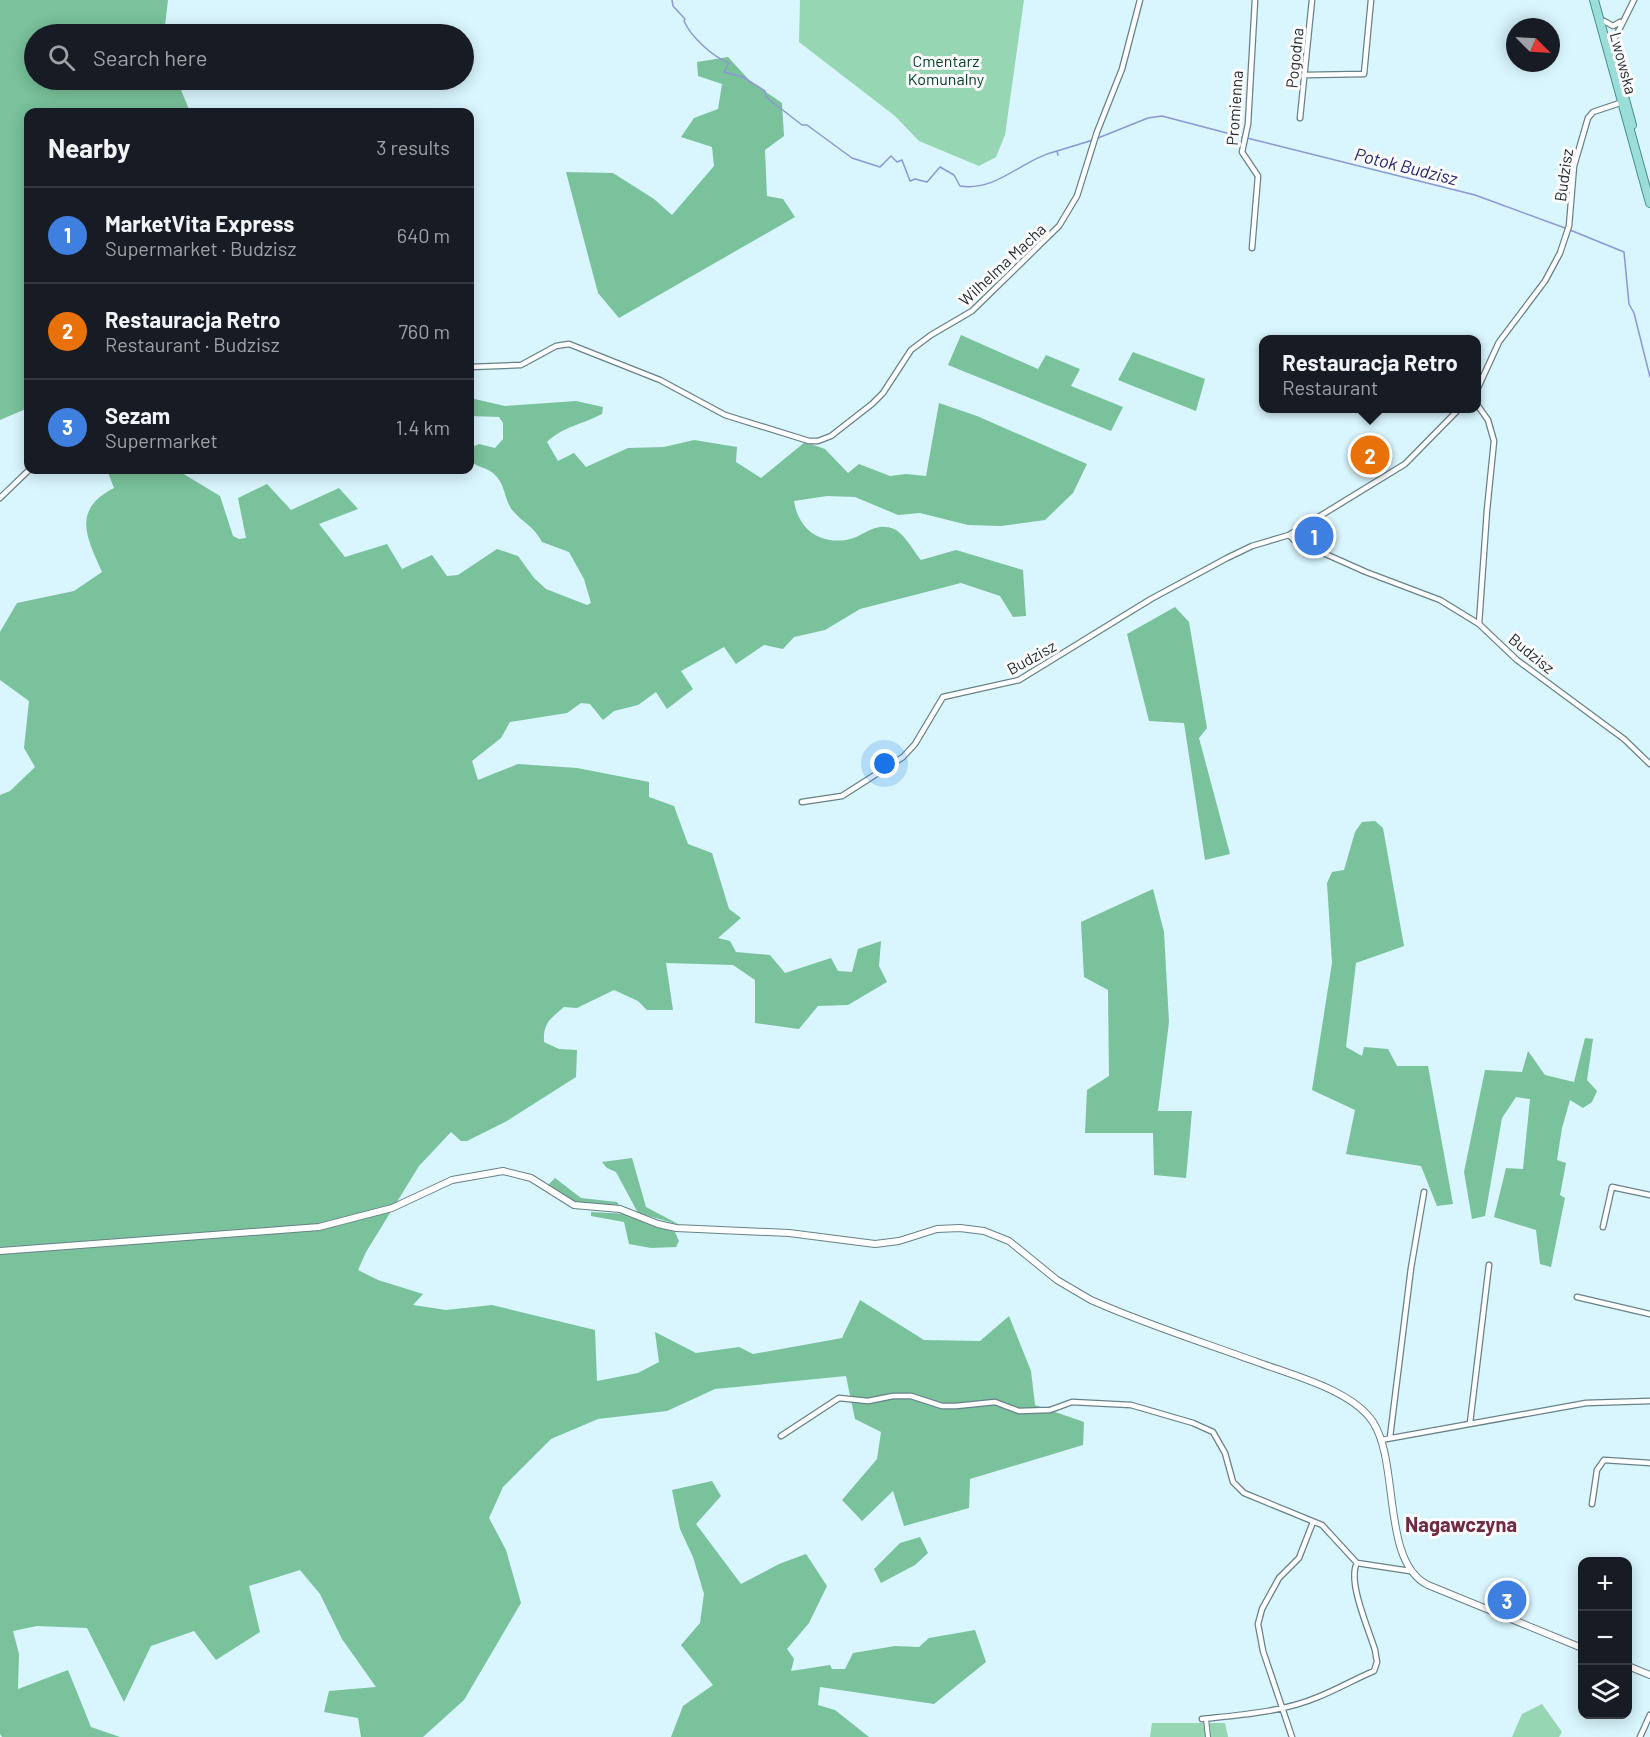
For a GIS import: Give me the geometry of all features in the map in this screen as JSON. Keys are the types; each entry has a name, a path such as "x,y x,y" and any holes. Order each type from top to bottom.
{"main road":[{"name":"Lwowska","path":"1594,0 1650,203"},
{"name":"Lwowska","path":"1599,0 1623,102"}],"street":[{"name":"Wilhelma Macha","path":"474,368 521,365 556,346 569,344 660,380 725,416 809,441 825,440 879,398 905,357 915,346 972,311 1052,235 1077,196 1122,69 1140,0"},
{"name":"Promienna","path":"1252,248 1258,183 1256,171 1242,152 1255,0"},
{"name":"Pogodna","path":"1300,118 1312,0"},
{"path":"1306,75 1364,74 1371,0"},
{"path":"1611,46 1634,0"},
{"path":"1604,21 1613,26 1622,21"},
{"name":"Budzisz","path":"1481,382 1504,334 1549,275 1568,229 1572,173 1588,118 1593,112 1623,102"},
{"path":"1479,624 1486,510 1494,441 1488,420 1481,411"},
{"name":"Budzisz","path":"802,802 842,796 903,757 915,744 944,697 1019,680 1151,599 1227,558 1252,546 1290,535 1405,464 1455,413"},
{"path":"0,498 26,474"},
{"name":"Budzisz","path":"1290,535 1294,540 1342,562 1440,600 1479,624 1517,660 1624,739 1650,764"},
{"path":"0,1251 322,1226 392,1208 452,1180 503,1171 531,1178 574,1205 620,1209 658,1224 676,1228 789,1233 875,1244 899,1241 937,1229 970,1229 995,1234 1009,1241 1057,1280 1091,1300 1334,1393 1368,1416 1381,1440 1400,1540 1410,1571"},
{"path":"1603,1227 1612,1187 1650,1195"},
{"path":"1390,1437 1411,1268 1424,1192"},
{"path":"1470,1423 1490,1265"},
{"path":"1577,1297 1650,1314"},
{"path":"781,1436 839,1398 868,1401 893,1396 911,1396 949,1406 995,1402 1019,1411 1050,1410 1072,1402 1131,1405 1183,1419 1213,1432 1225,1453 1236,1486 1244,1493 1322,1525 1357,1563 1410,1571 1428,1585 1578,1646"},
{"path":"1381,1440 1586,1403 1650,1401"},
{"path":"1592,1504 1597,1470 1604,1460 1650,1463"},
{"path":"1292,1737 1263,1651 1258,1624 1262,1609 1280,1578 1299,1558 1312,1522"},
{"path":"1208,1737 1204,1719 1283,1707 1318,1698 1376,1669 1375,1650 1354,1582 1357,1563"},
{"path":"1632,1668 1650,1675"},
{"path":"1640,1737 1650,1715"}],"green space":[{"path":"0,0 168,0 165,24 24,24 24,90 181,90 188,108 24,108 24,410 0,420"},
{"name":"Cmentarz Komunalny","path":"800,0 1024,0 1005,135 996,157 979,166 919,141 895,116 799,42"},
{"path":"728,57 750,81 782,103 784,136 765,150 767,196 783,199 795,217 619,318 598,293 566,172 613,173 654,199 672,215 714,166 712,147 681,137 694,118 718,109 722,84 698,76 697,62"},
{"path":"961,335 1038,369 1046,355 1080,369 1071,386 1123,407 1111,431 948,365"},
{"path":"1133,352 1205,379 1196,411 1118,380"},
{"path":"474,399 505,406 576,401 603,407 602,414 566,429 547,442 558,461 574,453 586,467 628,448 664,447 694,440 737,447 736,462 761,478 805,442 825,449 848,473 859,464 890,476 906,474 926,476 939,403 977,416 1087,464 1073,493 1045,520 1001,526 968,525 920,513 898,515 855,497 827,496 794,501 805,526 811,532 826,539 846,540 875,528 887,527 898,531 921,560 956,550 1023,570 1026,616 1013,617 1000,596 961,583 860,609 825,630 794,637 783,649 764,645 736,664 724,647 681,671 693,689 667,709 656,692 638,705 614,711 603,720 590,704 581,703 567,713 510,722 501,738 472,761 478,780 518,764 577,768 649,782 649,797 674,806 688,844 712,853 729,909 741,918 718,938 730,941 736,952 770,955 785,973 831,958 838,971 852,972 858,949 881,941 879,966 887,982 848,1005 818,1006 799,1029 755,1023 755,980 733,965 666,963 673,1010 647,1010 638,1001 614,990 577,1008 564,1007 548,1022 544,1042 559,1049 577,1050 576,1077 507,1121 467,1141 461,1141 451,1132 419,1166 366,1252 358,1270 378,1280 423,1294 413,1305 446,1310 492,1305 595,1330 597,1381 638,1373 659,1362 655,1332 696,1353 739,1347 753,1354 842,1338 860,1300 924,1340 980,1341 1009,1316 1031,1371 1035,1405 1084,1422 1083,1445 970,1479 969,1508 904,1526 893,1491 862,1521 842,1500 877,1459 881,1432 855,1419 846,1376 715,1389 667,1411 598,1419 551,1439 503,1487 489,1518 506,1550 521,1603 464,1700 423,1737 361,1737 358,1718 324,1712 329,1691 376,1687 342,1639 320,1594 300,1570 249,1586 260,1632 216,1660 194,1631 151,1646 124,1702 87,1628 37,1626 13,1631 19,1654 18,1689 68,1670 91,1727 120,1737 2,1737 0,1734 0,795 10,791 35,767 24,748 29,701 0,680 0,632 17,603 74,591 102,572 86,526 87,515 92,506 114,488 109,474 184,474 220,496 233,536 239,539 246,538 238,498 267,484 291,510 339,488 358,509 319,524 345,557 387,544 402,569 432,555 447,576 458,575 497,549 518,556 534,578 546,589 587,605 591,603 584,579 569,552 542,542 510,507 498,478 492,472 474,464 474,446 479,444 495,448 503,439 503,423 499,417 474,416"},
{"path":"1175,607 1189,622 1207,728 1199,738 1230,854 1205,860 1184,723 1149,721 1127,634"},
{"path":"1375,821 1383,828 1404,946 1356,963 1346,1047 1362,1056 1364,1047 1388,1049 1397,1066 1428,1066 1453,1204 1437,1206 1421,1166 1346,1154 1355,1110 1312,1090 1332,963 1327,883 1332,872 1344,870 1355,832 1362,822"},
{"path":"1153,889 1164,932 1169,1022 1158,1111 1192,1111 1186,1178 1154,1175 1153,1133 1085,1133 1087,1090 1109,1076 1108,990 1084,977 1081,922"},
{"path":"1585,1038 1593,1039 1587,1080 1597,1091 1592,1102 1583,1108 1570,1100 1562,1128 1557,1160 1566,1163 1560,1195 1565,1198 1551,1267 1540,1264 1536,1230 1494,1217 1506,1168 1523,1169 1530,1099 1516,1097 1502,1118 1485,1216 1472,1219 1464,1172 1485,1070 1522,1072 1528,1051 1545,1075 1574,1082"},
{"path":"632,1158 646,1207 680,1225 638,1213 616,1172 607,1168 602,1162"},
{"path":"555,1178 581,1198 617,1202 619,1205 579,1204 548,1185"},
{"path":"591,1212 629,1214 645,1223 675,1232 679,1241 676,1247 651,1248 629,1244 624,1222 591,1216"},
{"path":"712,1481 721,1496 696,1524 741,1584 779,1564 806,1554 827,1586 809,1623 787,1649 794,1659 791,1671 830,1665 832,1669 845,1669 853,1653 895,1646 919,1647 929,1638 975,1630 986,1662 934,1704 820,1687 818,1705 835,1710 869,1737 671,1737 683,1706 713,1685 681,1645 700,1623 704,1594 693,1557 680,1529 672,1490"},
{"path":"920,1537 928,1553 915,1565 881,1583 874,1569 900,1543"},
{"path":"1542,1704 1562,1732 1559,1737 1512,1737 1522,1714"},
{"path":"1152,1723 1225,1723 1228,1737 1150,1737"}],"waterway":[{"path":"672,0 673,6 685,19 687,27 697,40 716,56 729,63 724,72 743,77 765,91 766,97 802,125 807,125 852,158 880,167 891,156 897,162 902,160 910,181 915,179 927,182 940,167 954,175 960,186 973,187 998,180 1044,155 1057,151"},
{"name":"Potok Budzisz","path":"1098,138 1148,118 1162,116 1242,137"},
{"name":"Potok Budzisz","path":"1247,138 1475,195 1565,228"},
{"name":"Potok Budzisz","path":"1058,155 1057,151 1093,140"},
{"name":"Potok Budzisz","path":"1570,230 1624,252 1629,304 1634,313 1650,377"}],"place":[{"name":"Restauracja Retro","path":"1370,455"},
{"name":"MarketVita Express","path":"1314,536"},
{"name":"Sezam","path":"1507,1600"}],"district":[{"name":"Nagawczyna","path":"1461,1524"}]}
